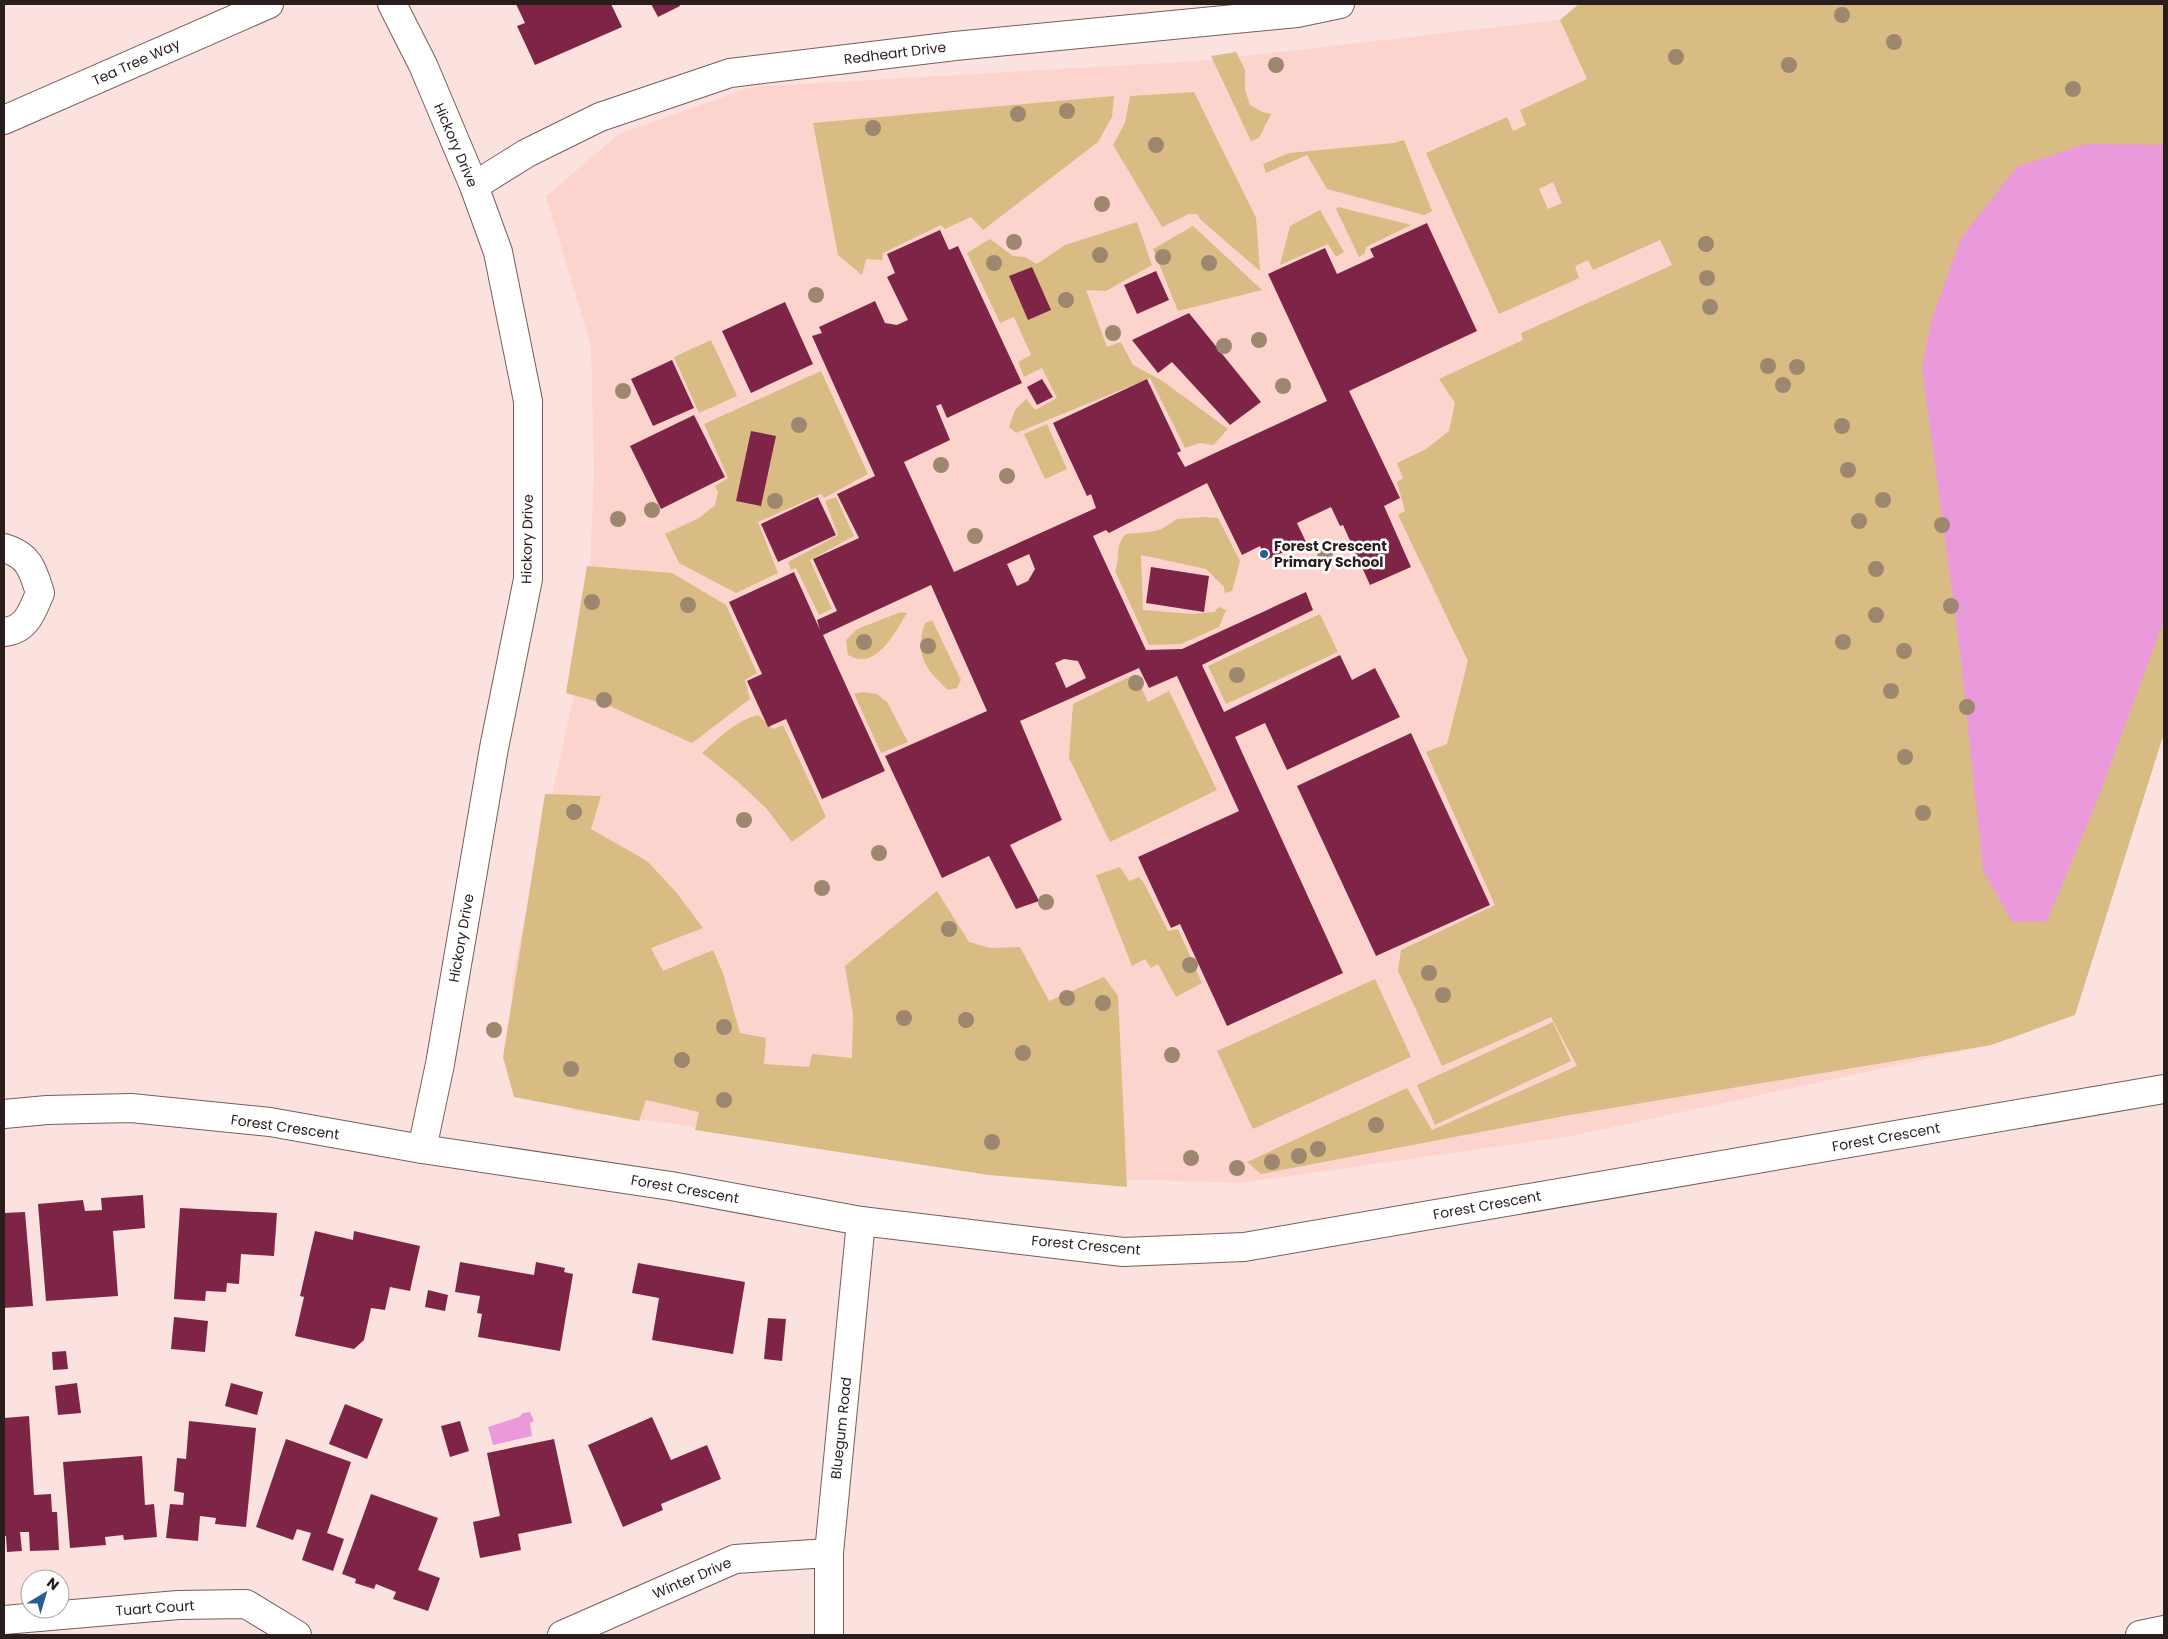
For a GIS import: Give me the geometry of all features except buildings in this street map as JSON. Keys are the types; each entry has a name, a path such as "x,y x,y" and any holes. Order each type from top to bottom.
{"street":[{"name":"Tea Tree Way","path":"4,120 268,4"},
{"name":"Hickory Drive","path":"392,4 423,65 474,186 498,252 528,402 528,579 494,748 441,1055 422,1149"},
{"name":"Redheart Drive","path":"474,186 527,153 600,117 730,73 955,46 1289,14 1340,4"},
{"path":"4,548 19,553 32,567 40,593 26,623 4,632"},
{"name":"Forest Crescent","path":"4,1114 47,1110 131,1108 270,1122 422,1149 671,1186 862,1221 1123,1252 1244,1247 2164,1089"},
{"name":"Bluegum Road","path":"829,1635 829,1553 862,1221"},
{"name":"Winter Drive","path":"562,1635 735,1559 829,1553"},
{"name":"Tuart Court","path":"4,1620 178,1605 246,1604 297,1635"},
{"path":"2140,1635 2164,1630"}],"shaded area":[{"path":"1579,4 2164,4 2164,733 2075,1015 1991,1045 1564,1116 1261,1174 1247,1162 1407,1088 1432,1130 1577,1066 1551,1017 1442,1066 1398,971 1401,950 1495,905 1426,752 1447,744 1468,661 1398,515 1405,511 1397,482 1403,478 1397,463 1426,449 1449,431 1455,403 1439,379 1523,340 1521,333 1672,265 1660,240 1593,270 1588,260 1575,266 1579,278 1499,314 1426,153 1507,117 1513,131 1526,125 1520,110 1587,79 1560,20","holes":["1553,182 1562,203 1548,209 1539,189"]},
{"name":"Forest Crescent Primary School","path":"1560,20 1695,317 1914,344 1991,1045 1572,1136 1241,1183 1082,1178 576,1111 512,1085 512,977 587,635 594,473 591,346 546,196 619,134 751,87 1199,61"},
{"path":"1236,52 1245,70 1245,90 1250,105 1262,112 1271,114 1259,138 1251,141 1211,56"},
{"path":"1194,92 1256,218 1260,271 1201,220 1197,214 1189,214 1162,227 1113,145 1125,123 1130,96"},
{"path":"1114,96 1112,117 1098,142 983,230 971,217 945,229 941,225 883,253 882,260 866,259 862,275 838,255 813,123"},
{"path":"1404,140 1432,211 1424,215 1327,189 1307,155 1266,173 1263,164 1289,153 1394,143"},
{"path":"2086,144 2164,145 2164,620 2097,801 2047,921 2012,922 1983,871 1960,651 1922,368 1931,322 1961,238 2017,167"},
{"path":"1338,207 1411,225 1366,247 1365,253 1359,257 1336,209"},
{"path":"1320,210 1344,252 1336,257 1328,244 1280,265 1290,226"},
{"path":"1137,222 1152,265 1106,291 1086,290 1107,347 1121,342 1133,365 1161,380 1228,429 1213,445 1200,443 1185,448 1150,378 1016,433 1009,427 1015,410 1026,399 1035,410 1057,398 1042,368 1024,377 1018,362 1031,355 1014,317 1000,323 967,253 990,239 1013,256 1025,257 1037,264 1065,245"},
{"path":"1193,226 1262,290 1178,311 1153,249"},
{"path":"711,340 737,396 699,413 674,357"},
{"path":"821,371 868,474 824,498 821,494 758,522 778,573 736,593 679,563 665,534 699,518 715,505 718,492 715,486 728,478 704,424"},
{"path":"1047,424 1067,469 1045,479 1024,434"},
{"path":"836,497 854,536 810,560 832,609 819,615 796,568 791,570 788,562 838,535 825,501"},
{"path":"1218,518 1240,561 1232,591 1225,593 1224,587 1206,569 1141,555 1143,610 1192,614 1214,612 1219,607 1226,610 1219,627 1181,644 1149,645 1115,571 1122,538 1126,534 1162,529 1177,519"},
{"path":"587,566 672,573 726,605 757,673 745,680 750,699 692,743 605,704 566,693"},
{"path":"901,612 907,613 894,635 875,655 858,659 848,655 846,640 857,629"},
{"path":"1320,614 1338,652 1226,704 1208,666"},
{"path":"932,620 961,680 957,688 948,690 933,675 921,652 925,623"},
{"path":"1135,674 1148,702 1169,691 1217,790 1110,842 1069,758 1073,704"},
{"path":"862,692 877,694 887,702 908,742 881,753 854,694"},
{"path":"758,715 773,729 783,725 826,817 792,842 766,808 736,780 702,753 742,721"},
{"path":"545,794 601,796 591,829 647,861 676,892 703,928 651,948 663,971 713,950 723,973 740,1033 766,1038 764,1064 809,1067 812,1054 852,1058 853,1014 845,966 937,891 969,942 990,948 1020,947 1049,1001 1104,977 1118,996 1127,1187 989,1175 695,1130 699,1112 646,1100 639,1121 514,1097 503,1057"},
{"path":"1120,867 1129,881 1139,877 1144,883 1168,931 1178,929 1202,983 1176,997 1158,964 1151,968 1145,959 1132,966 1096,875"},
{"path":"1375,979 1411,1057 1253,1129 1217,1051"},
{"path":"1553,1022 1571,1061 1435,1125 1417,1085"},
{"path":"530,1412 534,1421 530,1423 532,1436 493,1445 488,1427"}],"place":[{"name":"Forest Crescent Primary School","path":"1264,554"}]}
